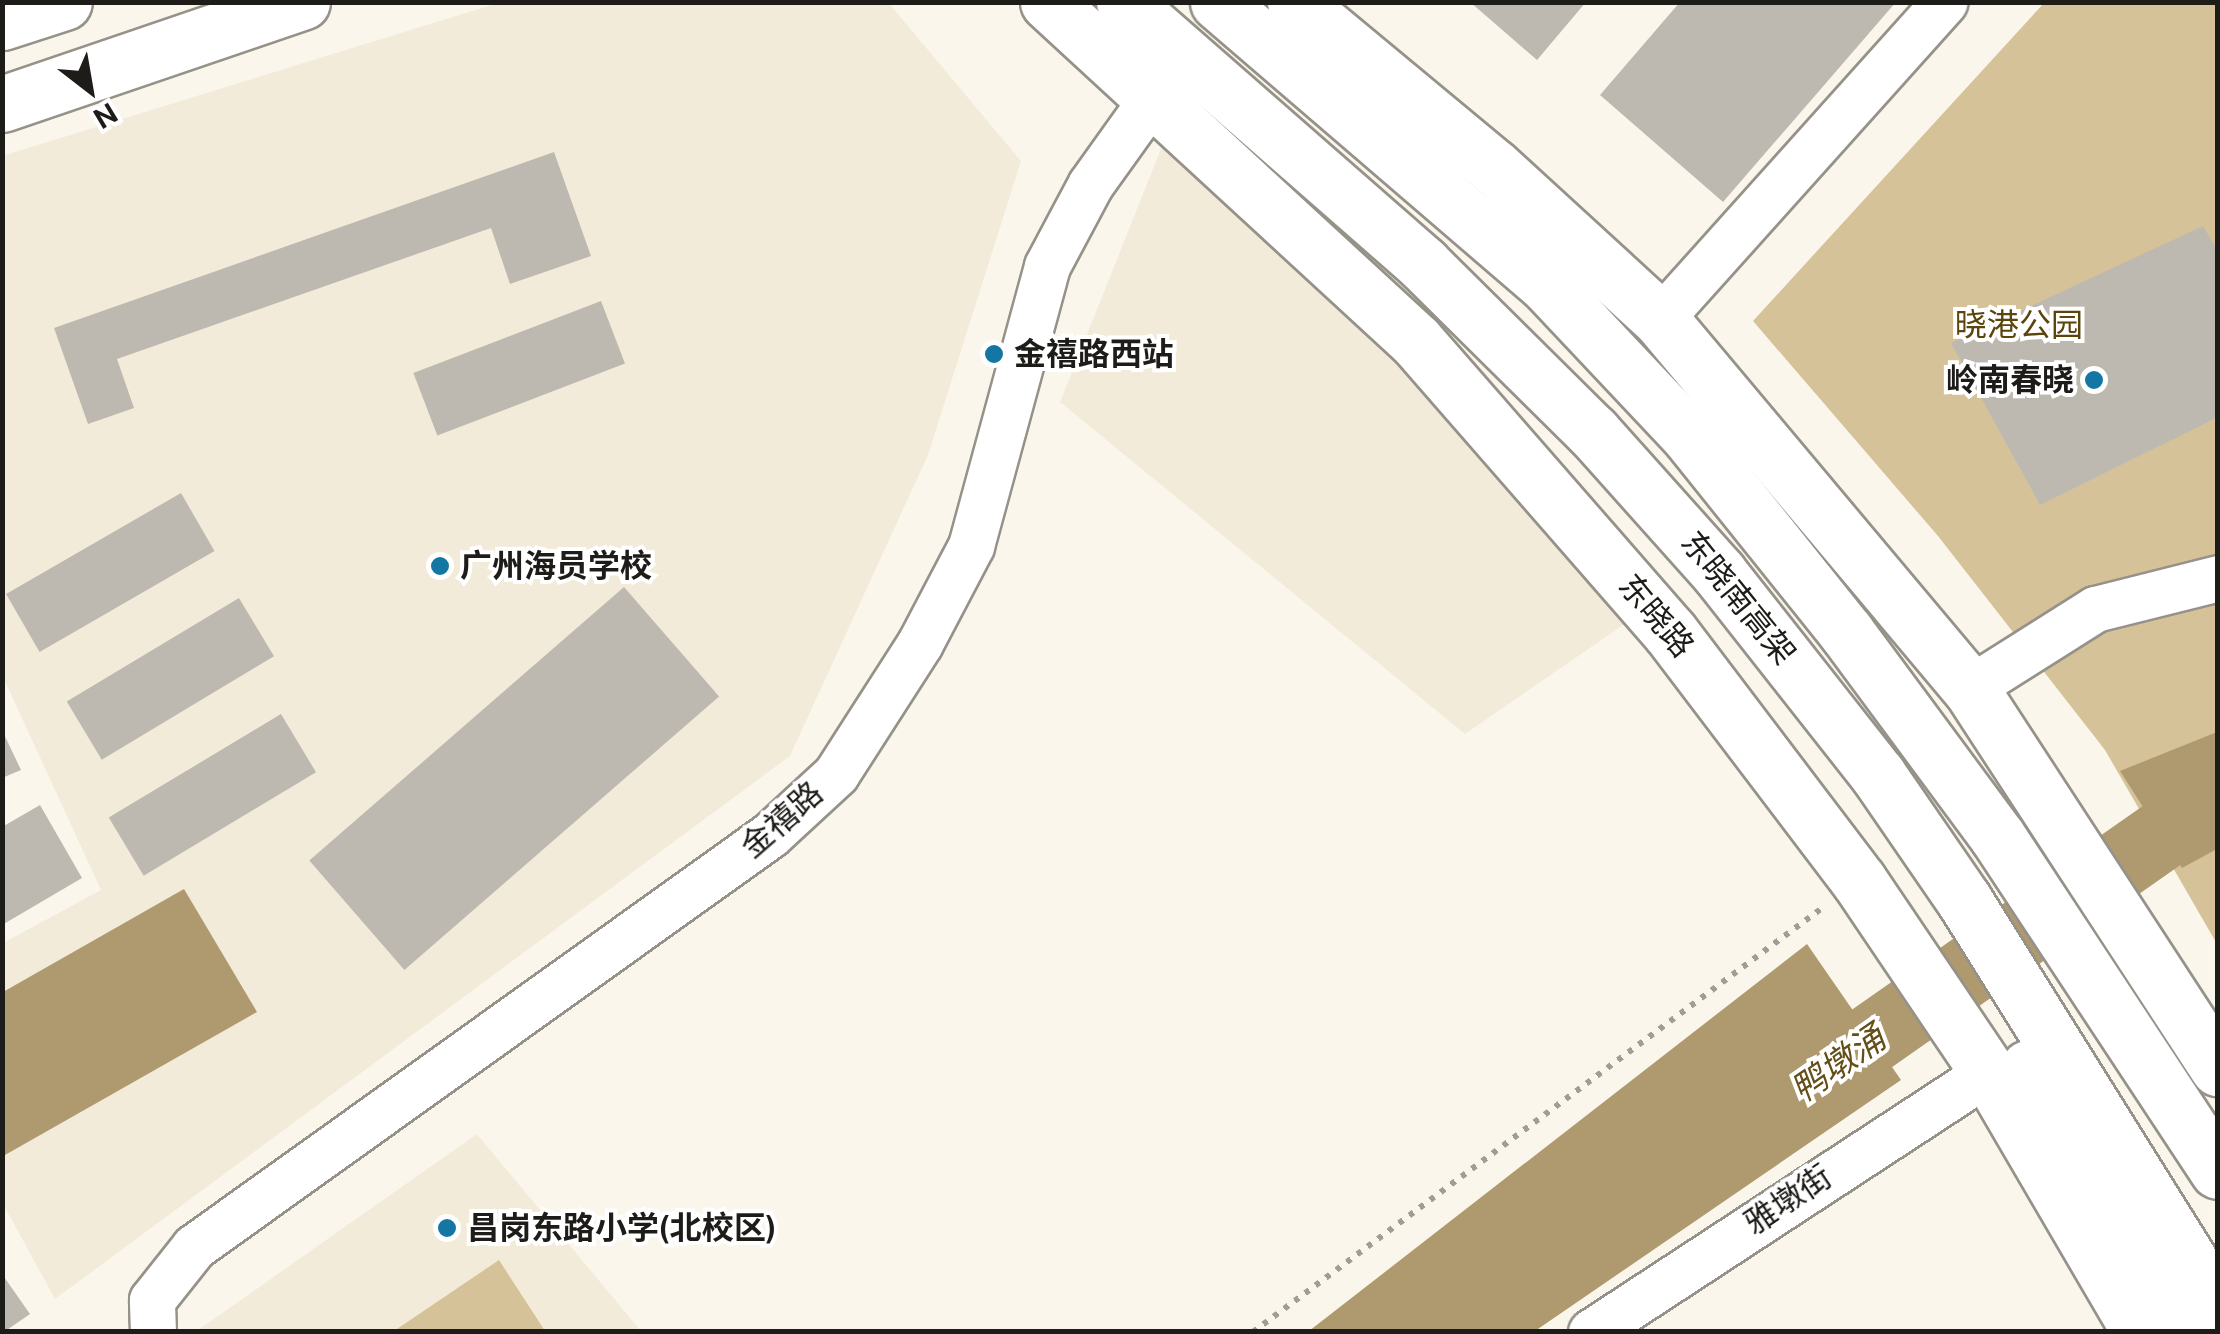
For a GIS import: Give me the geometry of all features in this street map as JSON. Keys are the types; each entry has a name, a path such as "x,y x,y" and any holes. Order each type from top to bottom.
{"main road":[{"path":"2,22 64,2"},
{"path":"2,104 302,2"},
{"name":"东晓南高架","path":"1124,2 1367,212 1534,373 1694,544 1878,776 2058,1046 2218,1306"},
{"path":"1150,2 1367,212"},
{"name":"东晓南高架","path":"1218,2 1403,155 1596,334 1739,496 1900,703 1997,836 2218,1170"},
{"path":"1295,2 1494,167 1660,318 1970,688 2218,1068"},
{"name":"东晓路","path":"1063,8 1375,301 1502,434 1682,646 1860,881 1979,1060 2140,1332"},
{"path":"1534,373 1707,577 1833,754 2185,1332"}],"street":[{"path":"1660,318 1944,2"},
{"name":"金禧路","path":"152,1332 152,1300 194,1247 770,835 836,774 920,643 970,546 1047,266 1090,184 1153,96"},
{"path":"1970,688 2095,608 2218,578"},
{"name":"雅墩街","path":"1591,1332 1979,1060"}],"path":[{"path":"1253,1332 1860,881"}],"shaded area":[{"name":"广州海员学校","path":"888,2 1021,161 928,455 790,756 55,1299 3,1204 3,943 101,890 3,677 2,156 498,3"},
{"path":"1163,144 1398,350 1632,619 1465,734 1060,402"},
{"name":"昌岗东路小学(北校区)","path":"477,1134 641,1331 198,1332 198,1330"}],"green space":[{"name":"晓港公园","path":"2044,3 2217,3 2217,944 2105,750 1938,536 1753,321"},
{"path":"499,1260 545,1331 394,1331"}],"water":[{"path":"2217,732 2217,849 2182,868 2120,771"},
{"path":"184,889 257,1012 5,1155 3,992"},
{"path":"1807,944 1901,1080 1535,1331 1309,1331"}],"building":[{"path":"1470,2 1586,2 1537,60"},
{"path":"1680,2 1896,2 1723,202 1600,95"},
{"path":"554,152 591,256 510,284 491,228 117,359 134,408 88,424 54,328"},
{"name":"岭南春晓","path":"2203,226 2218,251 2218,417 2040,505 1951,343"},
{"path":"601,301 625,364 437,436 413,373"},
{"path":"181,493 214,551 40,652 6,594"},
{"path":"624,587 719,696 404,970 309,861"},
{"path":"239,598 274,656 102,760 67,702"},
{"path":"281,714 316,772 144,876 109,818"},
{"path":"2,730 21,770 2,778"},
{"path":"40,805 82,878 2,925 2,827"},
{"path":"2,1274 30,1314 4,1332 2,1332"}],"waterway":[{"name":"鸭墩涌","path":"1794,1093 2218,796"}],"place":[{"name":"金禧路西站","path":"994,354"},
{"name":"岭南春晓","path":"2094,380"},
{"name":"广州海员学校","path":"440,566"},
{"name":"昌岗东路小学(北校区)","path":"447,1228"}]}
